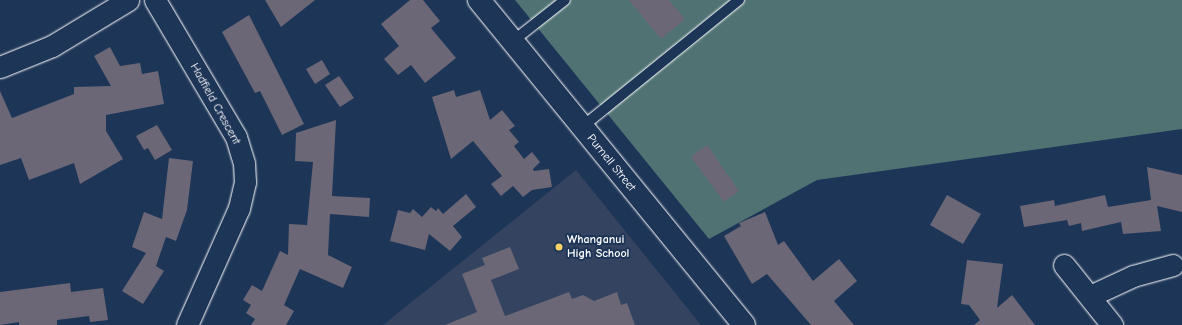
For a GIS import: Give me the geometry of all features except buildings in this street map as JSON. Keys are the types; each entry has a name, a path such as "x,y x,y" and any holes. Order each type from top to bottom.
{"main road":[{"name":"Purnell Street","path":"480,0 744,325"}],"street":[{"path":"0,67 52,46 128,0"},
{"name":"Hadfield Crescent","path":"155,0 236,137 244,163 245,182 239,208 187,325"},
{"path":"1064,265 1112,325"},
{"path":"1090,296 1133,276 1173,265"}],"lane":[{"path":"513,41 564,0"},
{"path":"582,127 739,0"}],"shaded area":[{"name":"Whanganui High School","path":"576,170 701,325 383,325"}],"green space":[{"path":"515,0 1182,0 1182,129 817,180 709,239"}],"place":[{"name":"Whanganui High School","path":"559,247"}]}
